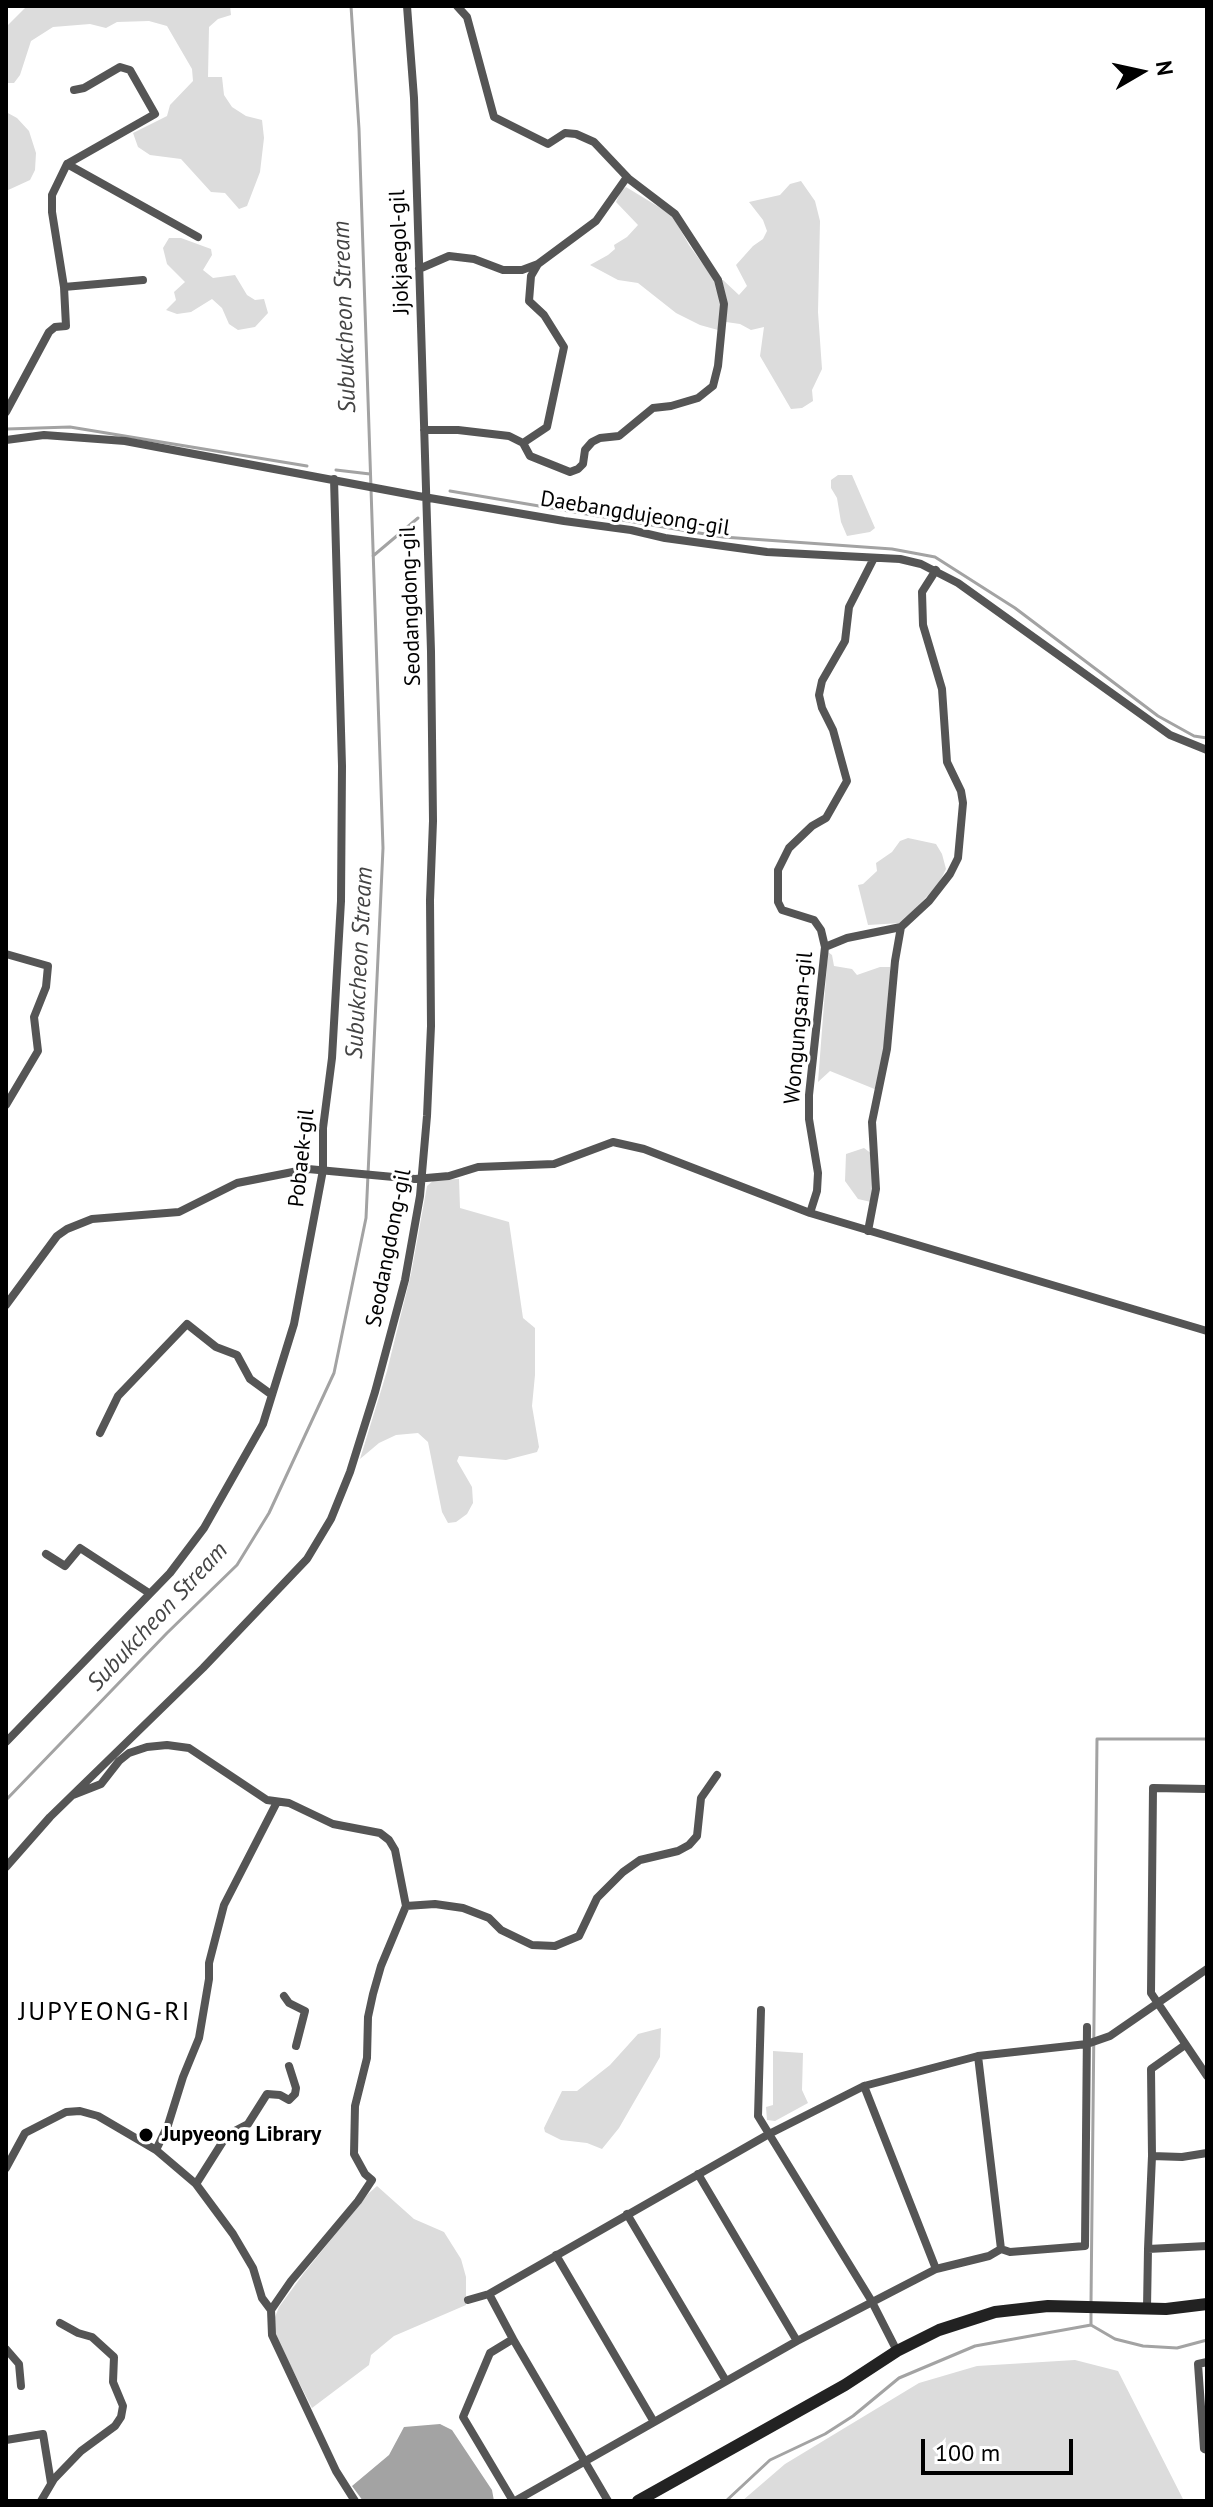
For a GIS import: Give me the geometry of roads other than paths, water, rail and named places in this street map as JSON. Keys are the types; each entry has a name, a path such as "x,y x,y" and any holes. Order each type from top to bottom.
{"street":[{"name":"Jjokjaegol-gil","path":"407,6 414,98 424,430 422,496"},
{"path":"424,430 509,436 523,443 530,456 570,472 583,464 585,450 592,442 619,436 653,408 703,396 713,386 724,304 718,280 675,214 627,177 594,142 565,133 548,144 494,117 467,17 457,6"},
{"path":"6,412 49,332 55,327 66,326 52,195 67,164 155,114 130,70 120,67 84,88 74,90"},
{"path":"67,164 198,237"},
{"path":"419,269 449,256 474,259 503,270 522,270 538,264 596,221 627,177"},
{"path":"523,443 547,427 563,359 564,347 544,315 529,301 531,276 538,264"},
{"path":"64,287 143,280"},
{"name":"Daebangdujeong-gil","path":"6,440 44,435 125,441 722,547 801,556 900,559 936,570 958,583 1170,735 1207,750"},
{"name":"Pobaek-gil","path":"6,1742 170,1573 212,1516 263,1424 294,1324 326,1171 323,1128 332,1058 342,853 334,479"},
{"name":"Seodangdong-gil","path":"7,1865 50,1817 307,1559 331,1519 361,1440 405,1280 419,1178 431,1026 433,821 422,496"},
{"name":"Wongungsan-gil","path":"810,1213 817,1191 818,1173 809,1119 809,1095 825,947 821,930 814,920 782,910 778,902 778,870 789,848 812,826 826,818 847,781 833,730 819,695 822,681 845,641 849,607 874,558"},
{"path":"825,947 847,938 901,927 929,901 958,858 963,803 945,754 939,672 923,625 922,592 936,570"},
{"path":"868,1231 877,1165 872,1122 887,1049 901,927"},
{"path":"6,954 48,966 46,987 34,1022 38,1051 6,1105"},
{"path":"6,1305 49,1245 67,1229 81,1223 179,1212 237,1183 308,1169 419,1178 449,1176 478,1167 554,1164 613,1142 644,1149 810,1213 1207,1331"},
{"path":"100,1433 118,1396 187,1324 216,1347 237,1355 250,1379 272,1395"},
{"path":"46,1554 65,1566 80,1548 149,1593"},
{"path":"73,1795 101,1784 129,1753 167,1745 189,1748 257,1794 289,1803 333,1824 380,1833 389,1840 399,1864 406,1906 373,1994 368,2017 367,2058 355,2106 354,2154 372,2180 271,2310"},
{"path":"406,1906 435,1904 463,1908 489,1918 501,1930 532,1945 563,1945 579,1936 597,1898 623,1872 640,1860 678,1851 689,1845 697,1836 701,1798 717,1775"},
{"path":"1207,1789 1153,1788 1151,1993 1207,2076"},
{"path":"156,2150 199,2038 209,1963 224,1905 277,1802"},
{"path":"468,2300 489,2294 769,2134 864,2086 978,2056 1087,2044 1110,2036 1207,1969"},
{"path":"284,1996 289,2003 305,2011 296,2046"},
{"path":"761,2010 758,2116 871,2300 897,2351"},
{"path":"513,2339 490,2353 463,2417 514,2501 871,2300 936,2269 989,2256 1001,2249 1010,2252 1085,2246 1087,2027"},
{"path":"1147,2308 1152,2156 1151,2069 1185,2045"},
{"path":"978,2056 1001,2249"},
{"path":"196,2184 227,2135 248,2124 267,2094 280,2095 289,2100 295,2094 289,2066"},
{"path":"864,2086 936,2269"},
{"path":"6,2168 25,2133 66,2112 80,2111 98,2116 156,2150 196,2184 253,2268 262,2298 271,2310 272,2335 336,2471 355,2501"},
{"path":"1152,2156 1182,2157 1207,2153"},
{"path":"698,2174 797,2341"},
{"path":"627,2214 726,2381"},
{"path":"1148,2249 1207,2246"},
{"path":"556,2255 654,2422"},
{"path":"489,2294 608,2501"},
{"path":"638,2501 845,2385 897,2351 939,2330 995,2312 1048,2306 1166,2309 1207,2304"},
{"path":"41,2501 64,2468 91,2441 115,2426 123,2406 113,2382 114,2357 92,2337 60,2323"},
{"path":"6,2349 19,2364 21,2386"},
{"path":"1207,2362 1198,2364 1204,2449 1207,2450"},
{"path":"6,2440 43,2434 52,2486"}],"waterway":[{"name":"Subukcheon Stream","path":"6,1800 237,1565 269,1513 334,1373 366,1218 383,848 359,129 351,6"},
{"path":"7,429 70,427 307,466"},
{"path":"336,470 370,474"},
{"path":"450,491 723,537 892,549 935,557 1015,608 1158,716 1194,736 1207,738"},
{"path":"373,556 418,518"},
{"path":"1091,2302 1097,1739 1207,1739"},
{"path":"1091,2309 1091,2325"},
{"path":"726,2501 770,2460 825,2434 853,2416 899,2378 975,2346 1091,2325 1115,2339 1143,2346 1177,2348 1207,2340"}],"place":[{"name":"Jupyeong Library","path":"146,2135"}],"district":[{"name":"JUPYEONG-RI","path":"105,2013"}]}
